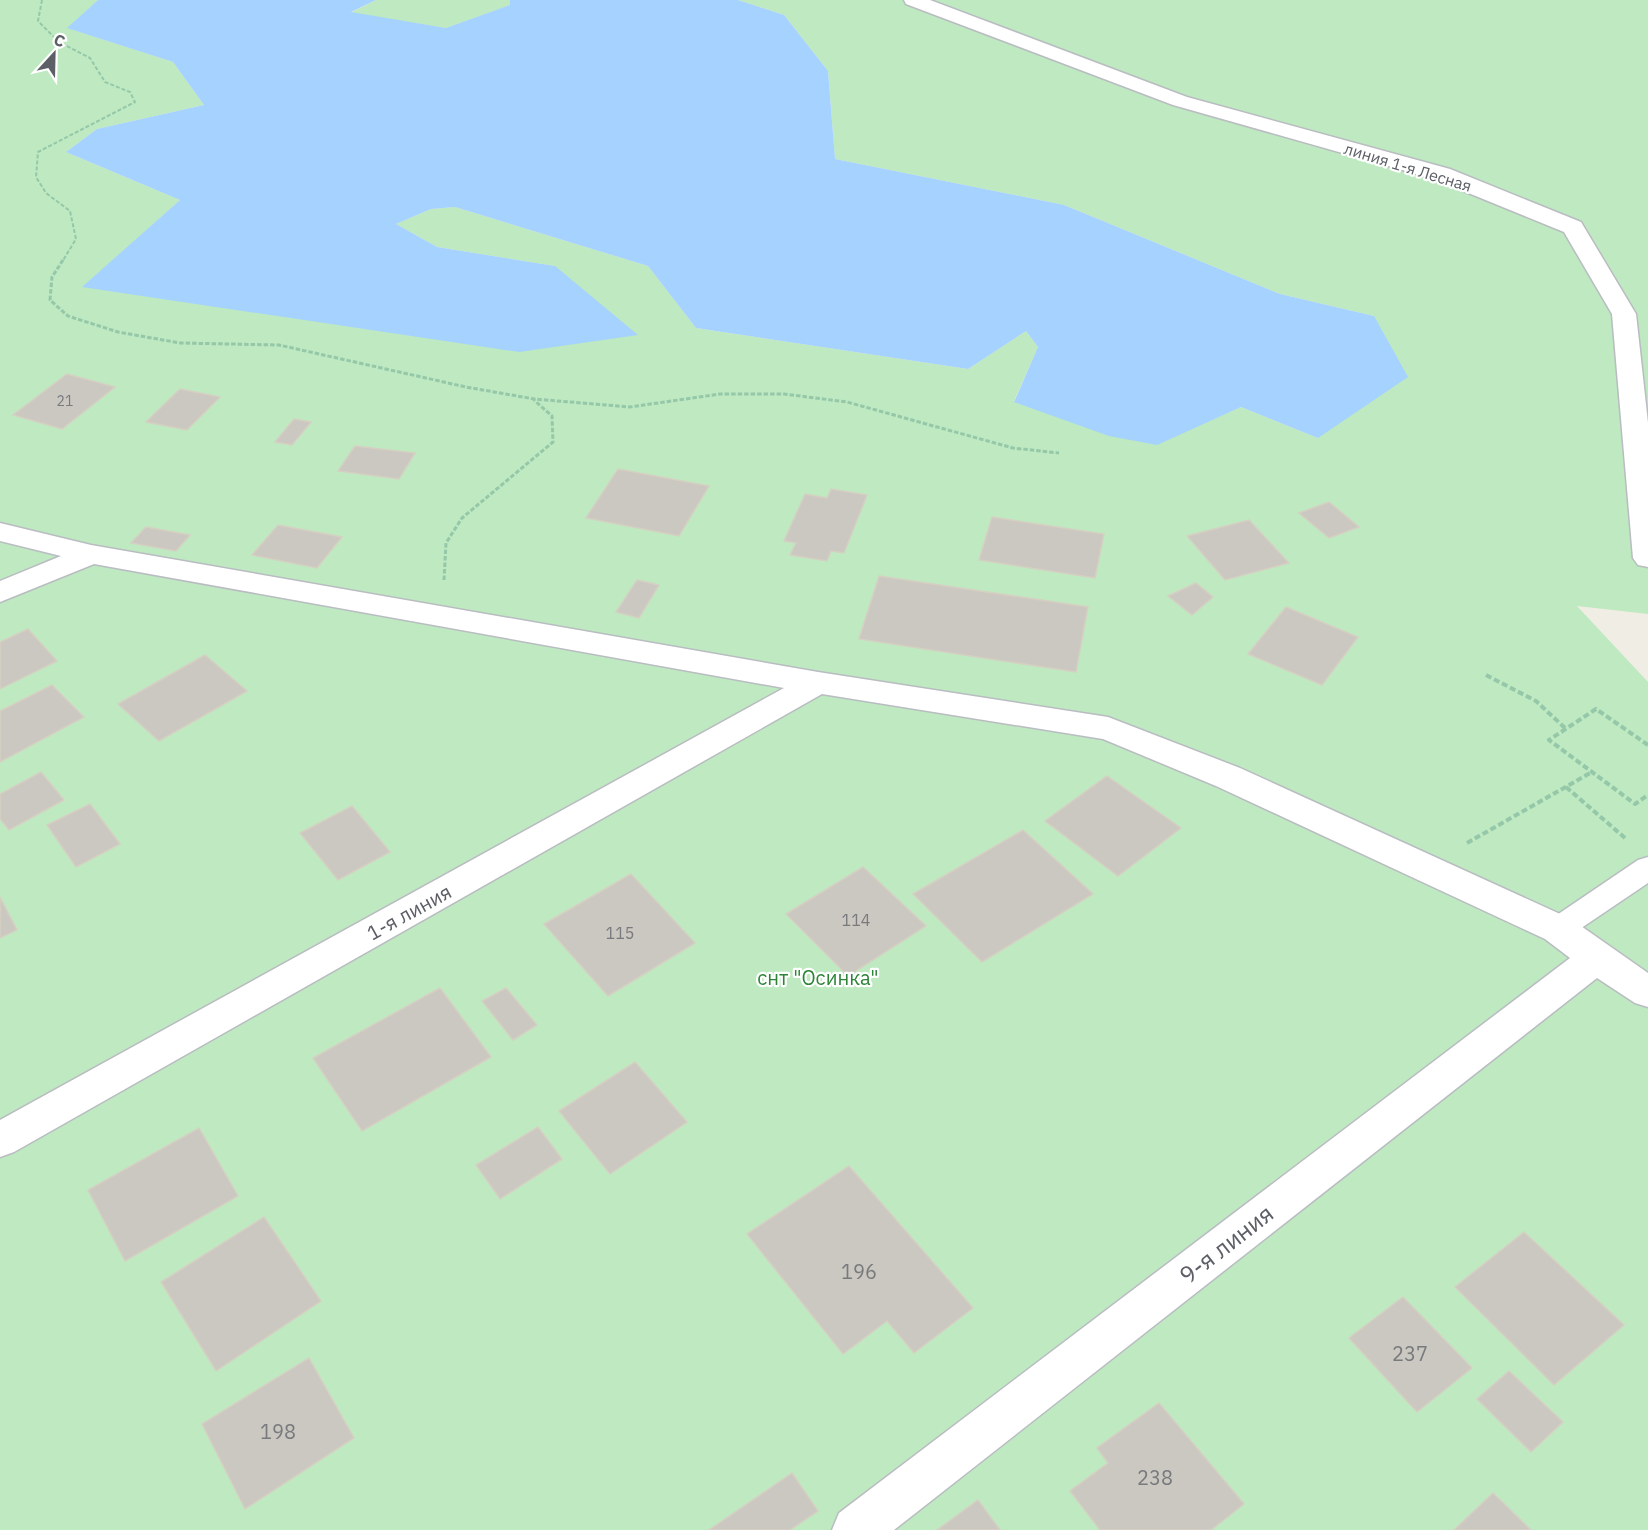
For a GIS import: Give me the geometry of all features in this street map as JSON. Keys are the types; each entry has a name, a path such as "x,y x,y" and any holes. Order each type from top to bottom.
{"street":[{"name":"линия 1-я Лесная","path":"913,0 1180,101 1442,174 1573,227 1624,314 1648,558"},
{"path":"0,532 91,554 818,683 1108,728 1228,777 1558,929 1596,958 1648,992"},
{"path":"0,592 91,554"},
{"name":"1-я линия","path":"0,1140 818,683"},
{"name":"9-я линия","path":"856,1530 1596,958"}],"lane":[{"path":"1558,929 1648,868"}],"path":[{"path":"42,0 38,21 59,42 90,58 105,82 130,92 135,102 118,114 59,139 38,154 36,177 46,193 70,211 76,238 52,277 50,300 68,316 118,332 180,343 279,345 466,387 534,399 630,406 720,394 784,394 847,402 1013,448 1059,453"},
{"path":"443,616 446,543 462,518 553,442 552,416 534,399"},
{"path":"1486,675 1536,700 1566,729"},
{"path":"1648,745 1596,708 1549,740 1635,804 1648,795"},
{"path":"1425,867 1592,772"},
{"path":"1566,787 1632,844"}],"green space":[{"name":"снт \"Осинка\"","path":"0,0 98,0 68,28 173,62 204,105 97,129 66,152 180,200 83,287 555,266 437,247 396,224 431,209 455,207 648,266 696,328 968,369 1026,331 1038,347 1014,401 1209,421 1241,407 1318,438 1374,316 1280,294 1064,205 835,159 828,71 784,15 738,0 1648,0 1648,614 1577,606 1648,682 1648,1530 0,1530"},
{"path":"376,0 510,0 511,5 446,28 350,13"}],"water":[{"path":"98,0 376,0 351,12 446,28 510,5 510,0 738,0 784,15 828,71 835,159 1064,205 1280,294 1374,316 1408,377 1318,438 1241,407 1157,445 1109,436 1014,402 1038,347 1026,331 968,369 696,328 648,266 455,207 431,209 396,224 437,247 555,266 638,335 519,352 82,287 180,200 66,152 97,129 204,105 173,62 67,28"}],"building":[{"path":"67,374 115,387 62,429 13,415"},
{"path":"180,389 220,397 187,430 146,422"},
{"path":"294,419 311,422 292,445 275,442"},
{"path":"355,446 415,453 399,479 338,471"},
{"path":"618,469 709,486 679,536 586,518"},
{"path":"831,489 867,495 844,553 831,551 827,561 790,555 796,543 784,541 805,494 827,498"},
{"path":"1329,502 1359,527 1329,538 1299,513"},
{"path":"992,517 1104,534 1095,578 979,560"},
{"path":"1249,520 1289,563 1225,580 1187,536"},
{"path":"278,525 342,537 317,568 252,555"},
{"path":"146,527 190,535 176,551 131,543"},
{"path":"879,576 1088,607 1076,672 859,639"},
{"path":"637,580 659,585 639,618 616,612"},
{"path":"1196,583 1213,597 1192,615 1168,596"},
{"path":"1286,607 1358,637 1322,685 1248,654"},
{"path":"28,629 57,661 0,689 0,642"},
{"path":"205,655 247,691 159,741 118,704"},
{"path":"52,685 84,717 0,762 0,711"},
{"path":"41,772 64,800 9,830 0,819 0,794"},
{"path":"1107,776 1181,828 1118,876 1045,821"},
{"path":"90,804 120,844 76,867 47,825"},
{"path":"352,806 390,852 338,880 300,833"},
{"path":"1023,830 1093,894 982,962 913,894"},
{"path":"863,867 926,926 848,976 786,914"},
{"path":"631,874 695,943 608,996 544,924"},
{"path":"0,897 17,930 0,938"},
{"path":"440,988 491,1057 362,1131 313,1058"},
{"path":"506,988 537,1025 513,1040 482,1001"},
{"path":"635,1062 687,1122 610,1174 559,1111"},
{"path":"538,1127 562,1159 500,1199 476,1165"},
{"path":"199,1128 238,1196 125,1261 88,1190"},
{"path":"849,1166 973,1308 914,1353 887,1321 843,1354 747,1234"},
{"path":"264,1217 321,1301 216,1371 161,1282"},
{"path":"1524,1232 1624,1325 1554,1385 1455,1287"},
{"path":"1403,1297 1472,1368 1417,1412 1349,1338"},
{"path":"309,1358 354,1438 245,1509 202,1424"},
{"path":"1509,1371 1563,1422 1531,1452 1477,1399"},
{"path":"1159,1403 1244,1504 1211,1530 1100,1530 1070,1491 1108,1463 1097,1448"},
{"path":"792,1473 818,1511 790,1530 709,1530"},
{"path":"1493,1493 1531,1530 1454,1530"},
{"path":"978,1500 1000,1530 937,1530"}]}
